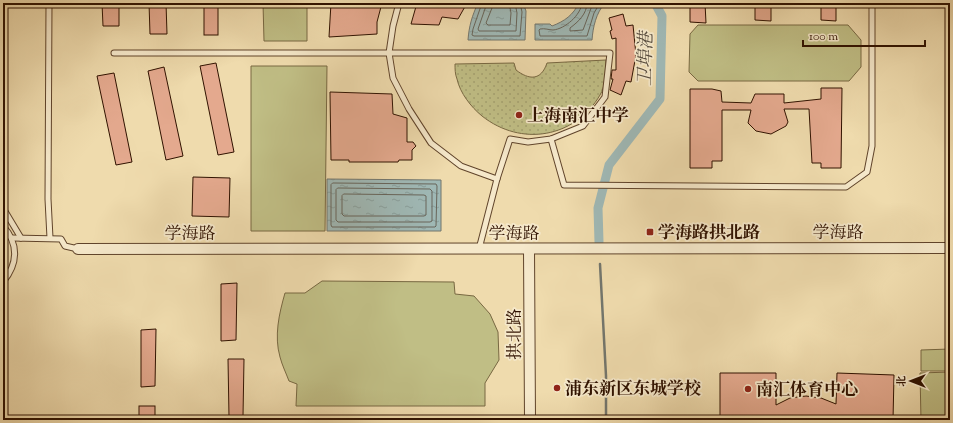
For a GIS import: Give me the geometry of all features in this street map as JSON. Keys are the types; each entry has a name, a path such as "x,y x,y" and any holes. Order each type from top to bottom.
{"street":[{"name":"学海路","path":"78,249 950,248"},
{"name":"拱北路","path":"529,249 530,420"}],"lane":[{"path":"49,3 48,199 50,238"},
{"path":"399,3 393,26 389,53 393,78 409,109 431,143 461,166 497,179"},
{"path":"551,139 564,185 846,187 867,172 872,146 872,3"},
{"path":"114,53 610,53 604,97 583,126 551,139 528,142 510,140 497,179 479,249"},
{"path":"3,208 21,238"},
{"path":"3,226 12,238 15,250 14,263 10,274 3,282"},
{"path":"12,238 61,239 65,246 78,249"}],"shaded area":[{"path":"263,3 307,3 307,41 264,41"},
{"path":"698,25 848,25 861,40 861,67 849,81 698,81 689,72 690,34"},
{"path":"606,60 602,91 589,110 576,121 562,129 546,133 530,134 513,132 497,126 482,116 470,104 463,94 458,84 455,70 455,64 514,63 516,70 525,76 534,77 541,73 547,63"},
{"path":"251,66 327,66 325,231 251,231"},
{"path":"322,281 454,282 455,294 474,296 490,314 498,332 499,360 485,383 485,406 296,406 297,384 289,381 278,349 277,333 281,309 285,293 305,293"},
{"path":"950,349 950,371 921,371 921,350"},
{"path":"950,372 950,420 921,420 920,373"}],"water":[{"path":"478,3 523,3 526,11 525,40 468,40 471,21"},
{"path":"579,3 605,3 599,11 593,30 592,40 535,40 535,24 550,24 552,26 557,24 565,20"},
{"path":"327,179 441,180 441,231 327,231"}],"building":[{"path":"102,3 119,3 119,26 103,26"},
{"path":"149,3 166,3 167,34 150,34"},
{"path":"204,3 218,3 218,35 204,35"},
{"path":"331,3 382,3 377,22 377,34 329,37"},
{"path":"417,3 467,3 458,19 442,17 439,25 411,24"},
{"path":"690,3 705,3 706,23 690,22"},
{"path":"755,3 771,3 771,21 755,20"},
{"path":"821,3 836,3 836,21 821,20"},
{"path":"623,14 626,26 633,25 636,55 631,82 626,81 621,95 610,90 613,79 611,79 612,70 616,70 616,38 612,39 610,31 612,30 609,18"},
{"path":"216,63 234,152 218,155 200,66"},
{"path":"164,67 183,156 166,160 148,71"},
{"path":"114,73 132,162 116,165 97,76"},
{"path":"821,88 842,88 841,168 821,168 821,163 812,163 809,109 784,109 788,122 786,126 771,134 756,131 748,123 751,110 722,110 722,161 712,161 712,168 690,168 690,89 712,89 721,91 722,102 751,103 755,94 784,94 784,103 821,99"},
{"path":"330,92 392,94 393,114 407,118 407,142 413,142 416,146 412,150 412,160 399,160 398,162 349,162 349,160 331,160"},
{"path":"193,177 230,178 229,217 192,216"},
{"path":"237,283 236,340 221,341 221,284"},
{"path":"156,329 155,386 141,387 141,330"},
{"path":"228,359 244,359 243,416 229,417"},
{"path":"720,373 776,373 776,405 790,398 806,396 821,398 836,404 837,373 894,375 893,420 720,420"},
{"path":"139,406 155,406 155,420 139,420"}],"waterway":[{"name":"卫埠港","path":"599,242 598,208 609,165 660,99 662,16 655,3"},
{"name":"卫埠港","path":"600,264 606,376 606,420"}],"place":[{"name":"上海南汇中学","path":"519,115"},
{"name":"学海路拱北路","path":"650,232"},
{"name":"浦东新区东城学校","path":"557,388"},
{"name":"南汇体育中心","path":"748,389"}]}
